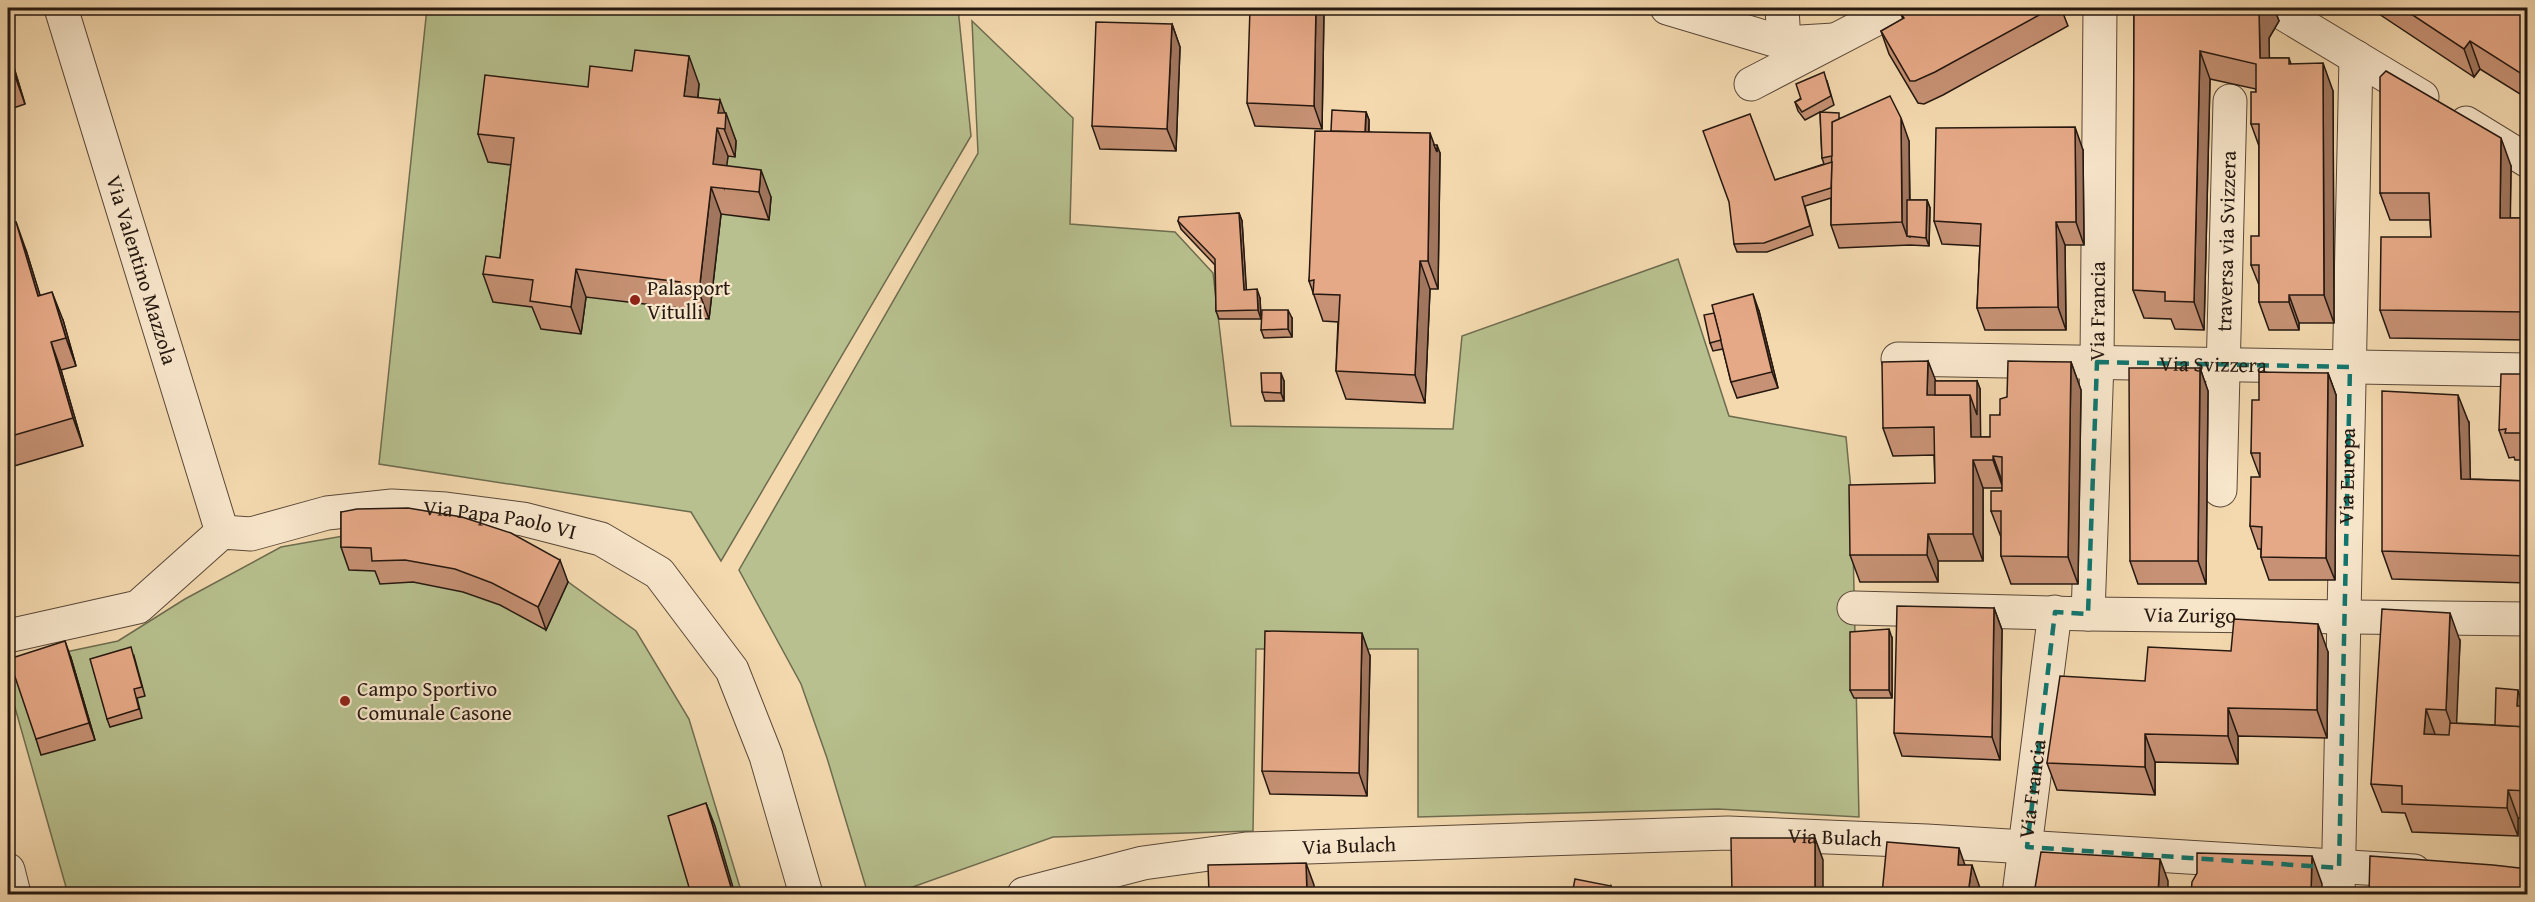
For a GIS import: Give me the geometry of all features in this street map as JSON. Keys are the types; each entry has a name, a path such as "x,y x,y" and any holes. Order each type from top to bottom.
{"street":[{"name":"Via Valentino Mazzola","path":"61,8 222,532"},
{"path":"1667,8 1784,43 1834,40"},
{"path":"1782,8 1784,43"},
{"path":"1751,84 1897,8"},
{"name":"Via Francia","path":"2088,614 2097,362 2100,8"},
{"path":"2274,8 2528,161"},
{"name":"Via Europa","path":"2338,881 2356,57"},
{"name":"traversa via Svizzera","path":"2220,490 2230,100"},
{"name":"Via Svizzera","path":"1898,359 2528,370"},
{"name":"Via Papa Paolo VI","path":"222,532 250,534 327,513 381,508 446,509 522,519 601,539 659,573 732,670 766,756 806,894"},
{"path":"8,636 138,607 222,532"},
{"name":"Via Zurigo","path":"1854,608 2088,614 2528,619"},
{"name":"Via Francia","path":"2019,894 2027,847 2055,612"},
{"name":"Via Bulach","path":"1024,894 1143,863 1246,849 1728,833 2027,847 2338,881 2445,872"},
{"path":"8,870 14,894"}],"highlighted area":[{"path":"2097,362 2350,367 2339,868 2027,847 2055,612 2088,614"}],"green space":[{"name":"Palasport Vitulli","path":"427,8 958,8 971,136 721,561 691,512 379,464"},
{"path":"972,21 1073,118 1070,224 1175,232 1213,273 1231,426 1453,429 1462,336 1678,259 1729,416 1846,437 1852,500 1859,817 1718,809 1418,817 1418,649 1256,649 1253,831 1053,837 893,894 868,894 827,758 801,684 739,570 978,153"},
{"name":"Campo Sportivo Comunale Casone","path":"349,535 519,555 568,582 636,631 689,719 742,894 68,894 8,683 8,664 118,641 185,599 281,547"}],"building":[{"path":"1250,8 1316,8 1314,106 1247,103"},
{"path":"1909,8 2052,8 1935,72 1910,81 1881,31 1904,18 1900,12"},
{"path":"2134,8 2260,8 2260,58 2289,58 2289,64 2323,63 2324,295 2289,295 2289,302 2259,302 2259,265 2251,265 2251,236 2259,236 2259,124 2251,124 2251,92 2256,92 2256,64 2200,51 2194,302 2165,301 2165,292 2133,290"},
{"path":"2402,8 2528,8 2528,78 2470,41 2464,49"},
{"path":"1096,22 1172,24 1167,129 1092,126"},
{"name":"Palasport Vitulli","path":"635,50 689,56 684,96 720,100 718,113 726,113 725,129 717,128 713,164 761,170 759,192 711,187 699,292 679,290 680,282 576,269 571,307 530,301 533,280 483,274 486,256 500,258 514,138 478,134 485,75 588,87 590,66 632,71"},
{"path":"8,52 15,76 8,79"},
{"path":"2386,71 2501,138 2500,218 2528,218 2528,312 2380,310 2381,237 2431,237 2429,193 2380,193 2380,77"},
{"path":"1824,72 1831,96 1802,112 1795,102 1801,99 1796,84"},
{"path":"1890,96 1901,118 1902,222 1831,225 1832,122"},
{"path":"1332,110 1366,112 1365,132 1331,131"},
{"path":"1820,112 1839,113 1839,119 1832,122 1832,156 1822,158"},
{"path":"1750,114 1775,180 1832,162 1831,188 1802,197 1810,226 1764,243 1734,244 1729,202 1703,131"},
{"path":"2075,127 2076,222 2056,222 2058,307 1977,308 1981,224 1934,221 1936,128"},
{"path":"1315,131 1430,133 1428,261 1420,261 1415,375 1336,371 1340,295 1313,294 1314,280 1309,281"},
{"path":"1907,200 1927,200 1926,238 1907,236"},
{"path":"1239,213 1244,290 1257,289 1258,310 1216,311 1215,259 1178,221 1179,217"},
{"path":"16,222 38,296 52,292 66,338 51,342 73,418 8,437 8,224"},
{"path":"1753,294 1772,372 1731,382 1712,305"},
{"path":"1262,310 1288,310 1288,329 1261,330"},
{"path":"1714,313 1721,340 1710,343 1704,315"},
{"path":"1928,361 1927,395 1970,395 1971,437 1990,437 1990,415 2000,415 2000,399 2007,397 2008,361 2071,362 2068,557 2001,556 2001,511 1991,511 1991,491 2002,491 2002,457 1993,456 1993,460 1973,460 1973,534 1928,534 1927,555 1850,555 1849,485 1935,483 1934,427 1883,428 1882,362"},
{"path":"2129,368 2200,368 2198,561 2130,561"},
{"path":"2259,372 2328,373 2326,558 2261,557 2262,527 2250,526 2251,477 2260,477 2260,453 2251,453 2252,400 2259,400"},
{"path":"1261,373 1281,373 1281,393 1262,392"},
{"path":"2501,374 2528,374 2528,433 2505,433 2506,429 2499,430"},
{"path":"1935,381 1977,381 1977,415 1970,395 1935,395"},
{"path":"2382,391 2458,395 2461,479 2528,481 2528,556 2382,551"},
{"path":"408,508 462,517 511,533 560,560 538,607 492,583 455,569 405,560 372,561 371,548 341,547 341,512 357,509"},
{"path":"1897,606 1994,608 1992,737 1894,733"},
{"path":"2382,609 2450,613 2446,710 2426,709 2424,734 2449,735 2450,723 2528,727 2528,791 2508,790 2507,808 2402,804 2402,786 2371,784"},
{"path":"2234,619 2318,624 2317,710 2228,708 2228,736 2145,734 2145,767 2047,763 2060,676 2145,681 2148,647 2231,651"},
{"path":"1889,629 1889,690 1850,690 1850,632"},
{"path":"1265,631 1362,633 1359,773 1262,771"},
{"path":"65,641 89,723 36,739 9,659"},
{"path":"131,647 142,687 134,689 139,709 107,719 90,659"},
{"path":"2528,657 2528,690 2526,690"},
{"path":"2496,688 2518,690 2517,706 2528,706 2528,727 2495,725"},
{"path":"706,803 733,894 691,894 668,816"},
{"path":"1731,838 1815,838 1815,894 1732,894"},
{"path":"1887,842 1959,848 1958,865 1972,865 1968,894 1882,894"},
{"path":"2041,852 2160,859 2158,894 2034,894"},
{"path":"2197,853 2312,856 2311,894 2191,894 2192,882 2197,873"},
{"path":"2370,856 2528,869 2528,894 2369,894"},
{"path":"1306,863 1307,894 1209,894 1208,865"},
{"path":"1575,879 1611,886 1609,894 1572,894"}],"place":[{"name":"Palasport Vitulli","path":"635,300"},
{"name":"Campo Sportivo Comunale Casone","path":"345,701"}]}
